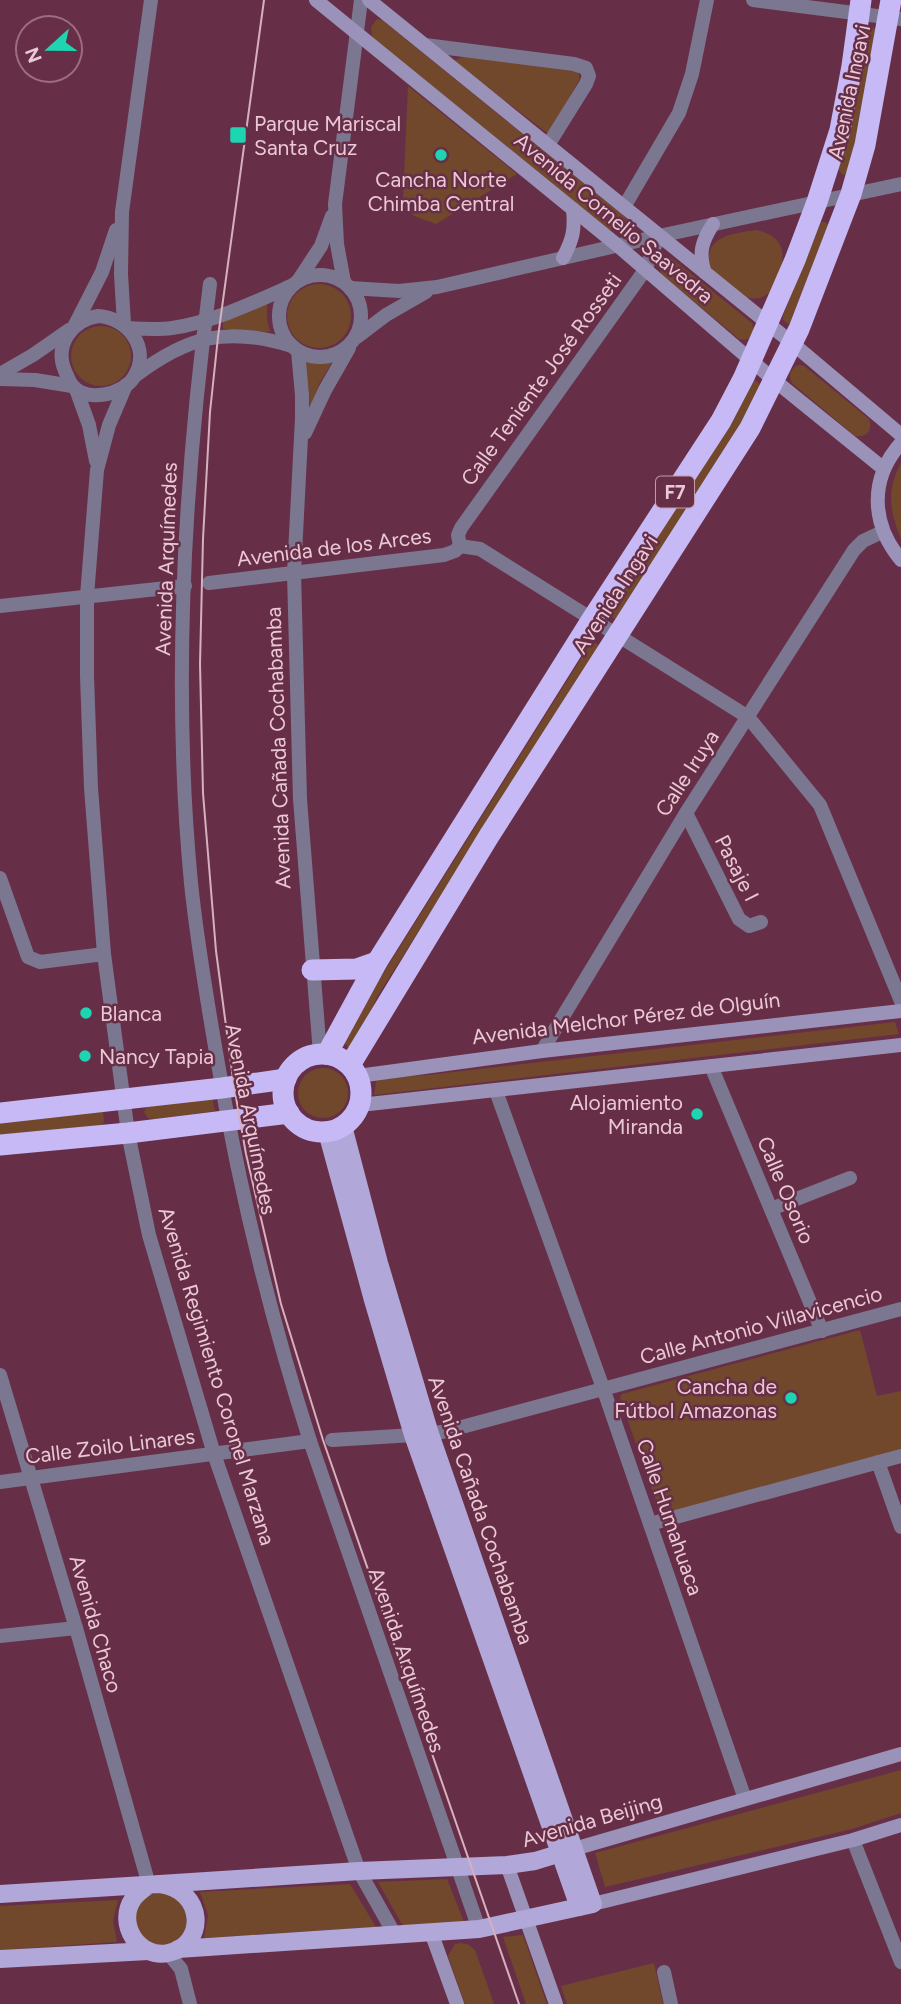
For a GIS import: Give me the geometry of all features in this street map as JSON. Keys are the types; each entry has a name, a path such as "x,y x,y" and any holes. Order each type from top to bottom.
{"highway":[{"name":"Avenida Ingavi","path":"323,1054 377,962 592,619 721,421 792,270 817,202 840,130 861,6"},
{"name":"Avenida Ingavi","path":"354,1071 489,836 750,428 792,343 851,194 865,145 894,12"},
{"path":"312,970 357,969 377,962"},
{"path":"323,1054 339,1057 354,1071 362,1092 360,1105 353,1117 335,1129 316,1132 303,1127 289,1112 283,1096 286,1079 299,1062 310,1056 323,1054"},
{"path":"0,1113 286,1079"},
{"path":"0,1145 128,1133 289,1112"}],"main road":[{"name":"Avenida Cañada Cochabamba","path":"335,1129 383,1276 421,1434 586,1906"},
{"name":"Avenida Beijing","path":"0,1894 359,1871 507,1865 535,1861 567,1851"},
{"path":"148,1951 136,1942 127,1922 132,1900 139,1892 154,1884 171,1885 182,1891 195,1909 193,1932 187,1942 173,1951"},
{"path":"0,1959 173,1951 479,1929 586,1906"}],"street":[{"path":"126,326 121,274 122,212 151,0"},
{"name":"Avenida Cornelio Saavedra","path":"316,0 617,245 751,361 884,469"},
{"path":"355,340 361,311 347,285 337,244 335,204 361,0"},
{"name":"Avenida Cornelio Saavedra","path":"369,0 792,343 901,435"},
{"path":"624,207 679,113 692,74 707,0"},
{"path":"754,0 861,6 894,12"},
{"path":"425,45 574,64 586,68 589,76 586,84 548,145"},
{"path":"126,326 170,328 205,320 264,299 312,276 330,276 347,285 390,291 437,287 901,184"},
{"path":"295,349 283,334 278,316 283,297 321,246 335,204"},
{"path":"563,258 573,239 573,209"},
{"path":"74,387 63,367 62,352 66,337 102,272 122,212"},
{"path":"705,274 700,254 703,239 713,224"},
{"name":"Calle Teniente José Rosseti","path":"460,546 458,535 461,528 645,270 659,236"},
{"name":"Avenida Arquímedes","path":"210,284 186,514 183,673 184,773 191,883 202,972 241,1188 287,1370 479,1929"},
{"path":"0,379 35,380 99,395 116,391 172,351 204,339 225,336 270,340 312,356 331,356 346,348 402,304 437,287"},
{"path":"0,374 85,319 99,316 112,318 126,326 135,338 139,364 130,381"},
{"name":"Avenida Cañada Cochabamba","path":"302,440 325,390 355,340"},
{"name":"Avenida Cañada Cochabamba","path":"295,349 302,396 294,573 300,799 312,970 323,1054"},
{"name":"Avenida Regimiento Coronel Marzana","path":"130,381 109,425 97,470 87,596 91,788 104,954 128,1133 149,1235 214,1454 359,1871 395,1935"},
{"name":"Avenida Regimiento Coronel Marzana","path":"74,387 89,425 97,470"},
{"path":"901,443 884,469 878,497 878,515 882,531 901,560"},
{"name":"Calle Iruya","path":"542,1051 686,813 853,550 882,531"},
{"path":"460,546 480,550 748,717 820,805 901,1001"},
{"name":"Avenida de los Arces","path":"209,583 444,555 460,546"},
{"path":"0,606 185,586"},
{"name":"Pasaje I","path":"686,813 739,919 749,926 761,922"},
{"path":"0,878 28,957 40,962 104,954"},
{"name":"Avenida Melchor Pérez de Olguín","path":"354,1071 901,1011"},
{"path":"360,1105 901,1045"},
{"name":"Calle Osorio","path":"711,1066 822,1331"},
{"name":"Calle Humahuaca","path":"496,1091 603,1388 745,1800"},
{"path":"771,1209 850,1178"},
{"name":"Calle Antonio Villavicencio","path":"421,1434 447,1431 901,1309"},
{"name":"Avenida Chaco","path":"0,1375 154,1884"},
{"path":"332,1440 421,1434"},
{"name":"Calle Zoilo Linares","path":"0,1482 310,1441"},
{"path":"650,1524 901,1456"},
{"path":"878,1462 901,1527"},
{"path":"0,1636 76,1628"},
{"name":"Avenida Beijing","path":"567,1851 901,1754"},
{"path":"586,1906 853,1840 901,1825"},
{"path":"853,1840 901,1962"},
{"path":"507,1865 556,2004"},
{"path":"430,1933 457,2004"},
{"path":"173,1951 181,1969 190,2004"},
{"path":"664,1972 671,2004"}],"shaded area":[{"path":"377,19 382,20 624,216 630,225 609,230 375,40 371,27"},
{"path":"873,27 876,30 868,92 848,173 843,175 838,169 866,33"},
{"path":"465,56 576,71 579,80 550,133 453,61"},
{"path":"408,86 517,174 436,224 414,216 403,199"},
{"path":"821,222 828,225 788,324 783,320 783,316"},
{"path":"756,230 777,240 782,259 770,292 761,297 750,298 744,297 713,271 709,257 711,248 721,239"},
{"path":"670,257 752,323 754,330 750,337 739,339 661,274 659,264 664,258"},
{"path":"313,284 325,284 342,293 349,304 349,328 342,339 325,348 313,348 301,343 292,334 287,322 287,310 292,298 301,289"},
{"path":"267,304 270,332 223,329 223,321"},
{"path":"101,326 113,328 126,339 131,356 129,368 118,381 101,386 89,384 76,373 71,356 73,344 84,331"},
{"path":"303,361 318,364 332,362 319,384 310,408 308,382"},
{"path":"799,365 804,366 869,419 868,432 863,436 855,436 793,384 790,373"},
{"path":"753,381 757,381 761,387 736,432 617,620 608,615 727,427"},
{"path":"901,463 901,539 891,501 893,482"},
{"path":"592,641 599,645 377,997 353,1052 340,1039"},
{"path":"895,1022 899,1034 374,1095 377,1077 427,1075"},
{"path":"323,1068 341,1075 348,1093 341,1111 323,1118 305,1111 298,1093 305,1075"},
{"path":"212,1097 215,1111 154,1119 148,1118 144,1112 147,1106"},
{"path":"103,1111 104,1122 101,1125 0,1137 0,1121"},
{"path":"860,1330 877,1396 901,1391 901,1450 668,1513 662,1512 623,1407 620,1397 622,1394"},
{"path":"901,1770 901,1813 852,1829 605,1887 595,1853"},
{"path":"447,1879 464,1922 403,1926 378,1882"},
{"path":"350,1884 376,1927 204,1938 208,1915 200,1892"},
{"path":"161,1893 171,1895 179,1901 185,1909 185,1929 179,1937 171,1943 161,1945 151,1943 143,1937 137,1929 135,1919 137,1909 143,1901 151,1895"},
{"path":"118,1900 113,1921 117,1942 0,1950 0,1906"},
{"path":"523,1935 547,2004 526,2004 503,1937"},
{"path":"461,1943 475,1950 494,2004 465,2004 448,1956 455,1944"},
{"path":"654,1963 663,2004 567,2004 561,1986"}],"tram line":[{"path":"264,0 218,337 210,412 203,539 200,664 203,793 216,951 246,1154 281,1304 323,1440 519,2004"}],"place":[{"name":"Parque Mariscal Santa Cruz","path":"238,135"},
{"name":"Cancha Norte Chimba Central","path":"441,155"},
{"name":"Blanca","path":"86,1013"},
{"name":"Nancy Tapia","path":"85,1056"},
{"name":"Alojamiento Miranda","path":"697,1114"},
{"name":"Cancha de Fútbol Amazonas","path":"791,1398"}]}
